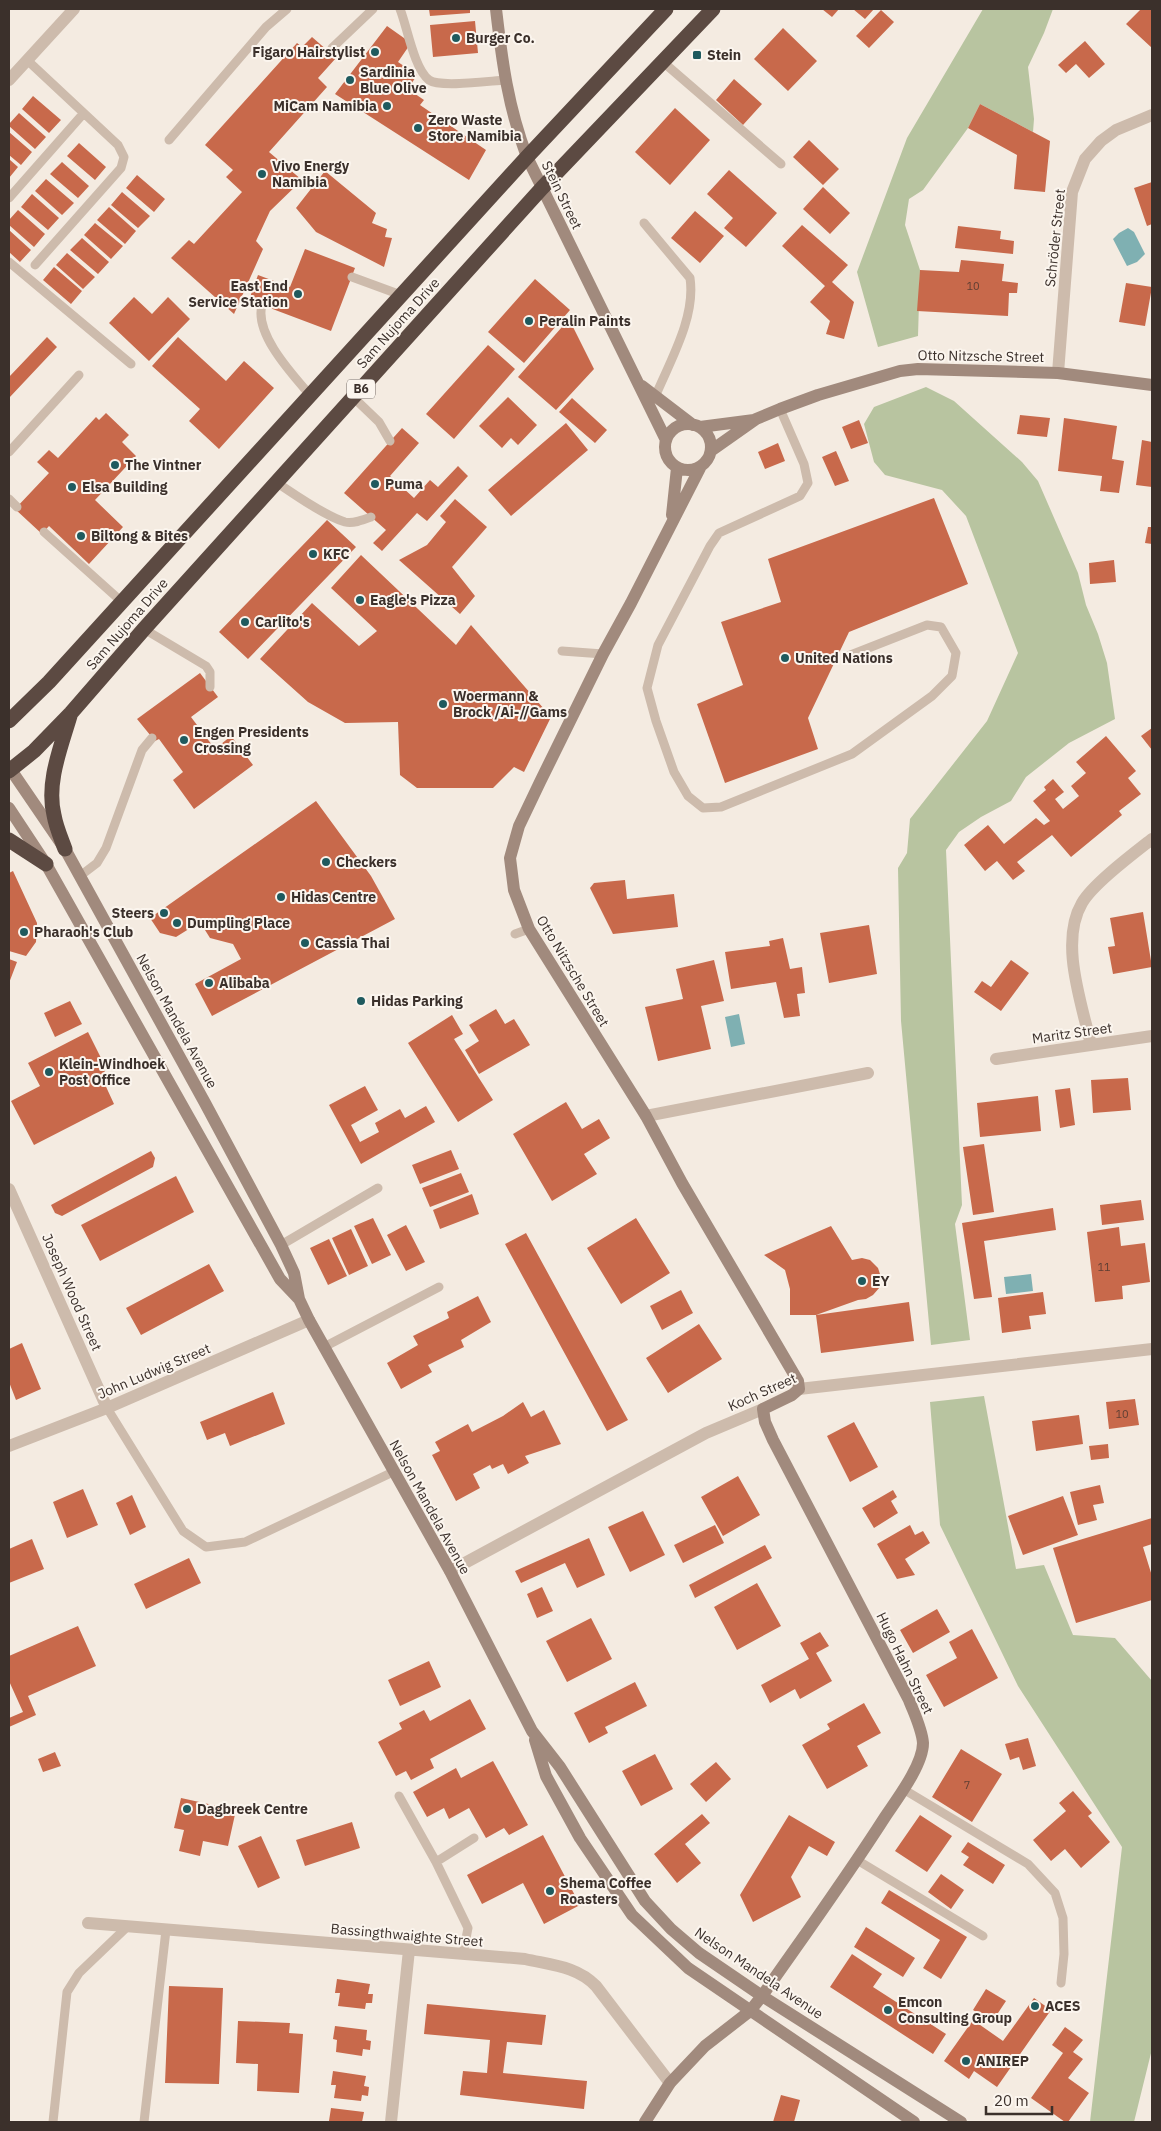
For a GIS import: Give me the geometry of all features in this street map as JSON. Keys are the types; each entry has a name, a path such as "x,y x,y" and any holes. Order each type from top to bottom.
{"highway":[{"name":"Sam Nujoma Drive","path":"9,721 49,682 527,157 666,9"},
{"name":"Sam Nujoma Drive","path":"9,769 34,751 71,712 542,188 713,9"},
{"path":"65,849 53,814 52,787 56,763 71,712"},
{"path":"9,840 46,864"}],"street":[{"path":"9,80 74,9"},
{"name":"Stein Street","path":"496,9 505,80 515,125 527,157 666,440"},
{"name":"Schröder Street","path":"1058,373 1072,192 1085,159 1101,141 1116,130 1152,115"},
{"name":"Otto Nitzsche Street","path":"712,450 756,419 818,395 900,371 918,369 1058,373 1152,385"},
{"name":"Stein Street","path":"639,383 655,397 696,426"},
{"name":"Otto Nitzsche Street","path":"696,426 756,419"},
{"path":"687,424 696,426 709,437 712,450 710,457 700,468 685,470 677,468 668,459 665,446 666,440 674,429 687,424"},
{"name":"Otto Nitzsche Street","path":"671,522 677,468"},
{"name":"Otto Nitzsche Street","path":"700,468 603,654 523,818 510,858 514,890 529,929 646,1116 682,1184 798,1381 799,1389"},
{"name":"Nelson Mandela Avenue","path":"9,769 65,849 281,1245 294,1273 299,1299 309,1320 450,1571 532,1731 546,1776 580,1838 632,1915 688,1968 914,2122"},
{"name":"Nelson Mandela Avenue","path":"9,808 46,864 280,1279 299,1299"},
{"path":"1091,1045 1072,958 1075,918 1082,902 1109,875 1152,839"},
{"name":"Maritz Street","path":"996,1059 1152,1036"},
{"path":"646,1116 868,1073"},
{"name":"Joseph Wood Street","path":"9,1189 107,1408"},
{"name":"John Ludwig Street","path":"9,1446 107,1408 309,1320"},
{"name":"Koch Street","path":"450,1571 706,1433 763,1409 792,1395 799,1389 1152,1349"},
{"name":"Hugo Hahn Street","path":"646,2122 670,2083 705,2046 750,2012 762,1996 857,1860 903,1789 918,1761 923,1744 909,1700 773,1440 765,1422 763,1409"},
{"name":"Nelson Mandela Avenue","path":"532,1731 560,1768 645,1901 671,1929 700,1953 762,1996 961,2122"},
{"name":"Bassingthwaighte Street","path":"88,1923 525,1959 573,1969 586,1976 670,2083"},
{"path":"391,2122 409,1950"}],"lane":[{"path":"169,140 266,27 287,9"},
{"path":"332,48 373,9"},
{"path":"400,9 418,65 428,80 439,84 505,80"},
{"path":"27,60 118,145 124,157 121,168 35,265"},
{"path":"663,62 781,164"},
{"path":"9,198 83,114"},
{"path":"644,222 690,278 692,289 688,316 655,397"},
{"path":"9,262 131,364"},
{"path":"352,277 401,295"},
{"path":"262,305 264,329 276,355 310,395"},
{"path":"9,452 79,374"},
{"path":"353,397 379,422 390,441"},
{"path":"780,409 804,464 808,483 800,496 720,533 710,546 658,645 647,688 656,721 674,772 688,796 703,808 721,807 852,754 932,696 952,676 956,654 941,627 927,625 848,656"},
{"path":"276,482 305,501 345,522 356,522 371,517"},
{"path":"9,500 17,507"},
{"path":"44,532 122,602"},
{"path":"144,629 206,666 210,672 210,687"},
{"path":"562,651 603,654"},
{"path":"80,876 97,863 106,848 142,750 152,738"},
{"path":"515,934 529,929"},
{"path":"281,1245 378,1188"},
{"path":"324,1348 438,1287"},
{"path":"107,1408 183,1531 206,1547 245,1542 393,1472"},
{"path":"903,1789 1028,1864 1056,1893 1063,1918 1064,1954 1060,1983"},
{"path":"399,1796 436,1862 468,1928 464,1954"},
{"path":"436,1862 474,1838"},
{"path":"857,1860 983,1936"},
{"path":"53,2122 67,1992 79,1973 128,1926"},
{"path":"144,2122 166,1930"}],"green space":[{"path":"983,9 1053,9 1028,67 1034,119 1033,132 980,104 968,128 923,190 909,199 905,225 920,270 918,336 878,347 857,272 907,138"},
{"path":"926,387 954,401 1022,462 1038,481 1078,573 1086,605 1098,634 1107,663 1115,719 1069,743 1026,777 1011,801 981,817 959,832 946,850 962,1205 955,1224 970,1340 931,1345 901,1021 898,868 907,853 910,819 987,721 1018,653 966,516 942,490 885,475 874,462 864,424 874,407"},
{"path":"984,1396 1016,1569 1044,1565 1073,1635 1115,1638 1152,1681 1152,2049 1134,2122 1090,2122 1122,1847 1018,1686 940,1525 930,1402"}],"water":[{"path":"1128,228 1134,232 1145,254 1137,262 1127,266 1113,239"},
{"path":"739,1014 745,1044 731,1047 725,1017"},
{"path":"1031,1274 1033,1291 1006,1294 1004,1277"}],"building":[{"path":"429,9 470,9 470,13 430,16"},
{"path":"822,9 839,9 832,17"},
{"path":"853,9 874,9 865,19"},
{"path":"1141,9 1152,9 1152,48 1126,24"},
{"path":"881,10 894,22 869,48 856,36"},
{"path":"475,21 478,53 433,57 430,25"},
{"path":"387,26 411,43 398,62 417,75 408,89 424,100 420,105 486,150 469,180 335,94"},
{"path":"783,28 817,61 788,91 754,59"},
{"name":"Vivo Energy Namibia","path":"312,37 336,58 318,78 327,87 269,152 302,180 270,211 256,241 263,249 234,314 171,258 189,240 194,244 242,192 226,177 233,170 205,145 297,43 302,47"},
{"path":"1085,41 1105,64 1089,78 1076,64 1066,73 1058,65"},
{"path":"734,79 762,104 743,125 716,100"},
{"path":"33,96 61,120 49,133 22,109"},
{"path":"980,104 1050,141 1045,192 1014,189 1017,155 968,128"},
{"path":"675,108 710,140 670,185 635,152"},
{"path":"19,113 46,137 35,149 9,126"},
{"path":"9,132 32,152 21,165 9,155"},
{"path":"809,140 839,169 823,185 793,157"},
{"path":"79,143 106,167 95,180 67,156"},
{"path":"9,159 18,167 9,178"},
{"path":"62,162 89,186 78,198 50,174"},
{"path":"729,170 777,213 746,247 724,228 733,218 707,194"},
{"path":"325,171 376,213 372,223 387,229 385,237 392,238 384,267 316,232 296,208"},
{"path":"137,175 165,199 154,212 126,188"},
{"path":"46,179 74,203 62,215 35,191"},
{"path":"1152,182 1152,224 1147,226 1134,188"},
{"path":"823,187 850,213 830,234 803,209"},
{"path":"122,192 150,216 138,228 111,205"},
{"path":"32,194 59,218 48,230 21,207"},
{"path":"109,207 136,231 125,244 97,220"},
{"path":"18,210 45,234 34,247 9,225 9,220"},
{"path":"695,211 724,236 700,263 671,238"},
{"path":"95,223 123,246 111,259 84,235"},
{"path":"802,225 848,265 832,282 854,302 844,339 826,334 830,321 810,302 825,286 782,246"},
{"path":"958,226 1001,231 1000,239 1014,241 1013,254 955,248"},
{"path":"9,230 31,250 20,262 9,252"},
{"path":"82,238 109,262 98,274 70,250"},
{"name":"East End Service Station","path":"305,249 355,268 331,331 249,300 258,275 290,287"},
{"path":"67,253 95,277 83,289 56,265"},
{"path":"961,260 1004,264 1002,281 1018,283 1017,293 1009,293 1008,316 917,311 920,270 959,272"},
{"path":"54,267 82,291 71,304 43,280"},
{"name":"Peralin Paints","path":"535,279 570,310 524,363 488,332"},
{"path":"1126,283 1152,287 1145,326 1119,322"},
{"path":"134,297 152,314 168,297 190,319 149,361 109,323"},
{"path":"569,319 594,369 556,410 518,377"},
{"path":"47,337 57,347 9,398 9,377"},
{"path":"178,337 226,381 244,361 274,388 219,449 189,421 200,409 152,366"},
{"path":"488,345 515,369 454,439 426,414"},
{"path":"508,397 537,425 518,445 511,438 502,448 479,426"},
{"path":"572,398 607,430 595,443 559,412"},
{"name":"Elsa Building","path":"106,413 129,435 122,442 136,456 95,500 123,527 89,564 49,526 42,534 15,509 49,473 37,462 49,450 58,458 96,417 99,420"},
{"path":"1020,415 1050,418 1047,437 1017,434"},
{"path":"1064,418 1117,426 1112,459 1124,461 1119,493 1100,491 1102,476 1058,471"},
{"path":"859,420 868,443 851,449 842,427"},
{"path":"566,423 588,450 511,516 488,490"},
{"name":"Puma","path":"402,428 419,443 390,476 414,498 430,480 438,487 458,466 468,476 427,521 417,513 382,551 373,543 386,530 344,493"},
{"path":"1142,440 1152,442 1152,487 1136,485"},
{"path":"778,443 785,461 765,469 758,452"},
{"path":"836,451 849,481 835,486 822,457"},
{"name":"United Nations","path":"934,498 968,584 849,632 808,718 818,749 725,783 697,704 743,685 721,622 781,602 768,559"},
{"path":"455,499 487,527 452,567 475,596 460,614 399,560 427,545 446,522 440,516"},
{"path":"327,520 356,547 248,659 219,632"},
{"path":"1148,527 1152,527 1152,544 1145,543"},
{"path":"361,555 456,645 471,625 551,717 524,772 514,767 493,788 417,788 400,775 398,722 345,723 308,702 260,659 312,603 359,646 377,631 331,588"},
{"path":"1114,560 1116,582 1090,584 1089,563"},
{"name":"Engen Presidents Crossing","path":"200,673 218,697 191,717 215,749 231,736 253,765 194,809 173,780 183,772 159,739 155,741 137,719"},
{"path":"1152,728 1152,750 1141,736"},
{"path":"1106,736 1136,771 1128,778 1141,794 1119,811 1122,815 1071,857 1052,835 1017,862 1025,871 1013,880 997,861 985,871 964,845 988,825 1004,844 1036,818 1044,825 1050,821 1033,801 1046,790 1044,787 1053,779 1064,792 1055,799 1063,809 1079,796 1071,786 1086,773 1076,762"},
{"name":"Hidas Centre","path":"316,801 371,876 395,919 212,1016 195,984 241,959 233,944 210,938 200,922 176,937 160,933 150,918"},
{"path":"13,871 37,923 36,942 26,956 9,951 9,873"},
{"path":"625,880 627,899 674,894 678,927 613,934 590,888 594,883"},
{"path":"1143,912 1152,967 1113,974 1108,947 1115,946 1110,918"},
{"path":"869,925 877,974 829,983 820,933"},
{"path":"783,938 790,969 802,967 805,993 797,994 800,1016 784,1018 776,982 731,989 725,952 770,946 769,941"},
{"path":"9,959 17,962 9,983"},
{"path":"714,960 724,1001 701,1006 711,1049 658,1061 645,1007 683,999 676,969"},
{"path":"1011,960 1029,973 1001,1011 974,992 982,981 991,987"},
{"path":"70,1001 82,1024 55,1037 44,1013"},
{"path":"496,1009 505,1024 514,1019 530,1045 479,1074 465,1050 479,1041 469,1025"},
{"path":"452,1015 463,1034 454,1039 493,1100 458,1122 408,1043"},
{"path":"88,1032 106,1068 102,1078 114,1104 34,1145 11,1101 40,1086 28,1063"},
{"path":"1128,1078 1131,1110 1093,1113 1091,1080"},
{"path":"365,1086 378,1110 351,1125 360,1142 379,1132 375,1123 400,1109 405,1118 426,1106 435,1122 361,1164 329,1105"},
{"path":"1070,1088 1075,1125 1060,1128 1055,1090"},
{"path":"1038,1096 1041,1131 980,1137 977,1103"},
{"path":"566,1102 582,1129 599,1119 610,1138 584,1154 597,1174 552,1201 513,1134"},
{"path":"984,1144 994,1212 973,1215 963,1147"},
{"path":"451,1150 459,1169 420,1184 412,1165"},
{"path":"151,1151 155,1158 153,1167 62,1216 55,1213 51,1205"},
{"path":"461,1173 469,1192 430,1207 422,1188"},
{"path":"176,1176 194,1212 100,1261 81,1225"},
{"path":"472,1194 479,1214 440,1229 433,1210"},
{"path":"1141,1200 1144,1220 1102,1225 1100,1205"},
{"path":"1053,1208 1056,1230 984,1241 992,1297 974,1299 962,1223"},
{"path":"373,1218 391,1255 372,1264 354,1226"},
{"path":"636,1218 670,1273 621,1304 587,1248"},
{"path":"406,1225 425,1262 406,1271 387,1235"},
{"path":"831,1226 852,1260 862,1258 870,1260 878,1268 881,1277 880,1287 873,1295 866,1299 816,1315 790,1315 790,1289 785,1270 764,1255"},
{"path":"1119,1227 1121,1246 1145,1243 1150,1282 1122,1286 1123,1299 1095,1302 1087,1232"},
{"path":"351,1229 368,1266 349,1275 332,1238"},
{"path":"526,1233 628,1420 607,1431 505,1244"},
{"path":"329,1239 347,1276 328,1285 310,1248"},
{"path":"209,1264 224,1291 141,1335 126,1308"},
{"path":"681,1290 693,1313 662,1330 650,1306"},
{"path":"1043,1292 1046,1314 1029,1316 1031,1329 1002,1333 998,1298"},
{"path":"478,1296 491,1322 461,1340 464,1347 428,1365 432,1372 401,1389 387,1363 418,1345 413,1336 449,1318 447,1312"},
{"path":"909,1302 914,1341 821,1353 816,1315"},
{"path":"699,1324 722,1359 668,1393 646,1358"},
{"path":"22,1343 41,1389 16,1400 9,1382 9,1349"},
{"path":"273,1392 285,1424 230,1446 225,1433 207,1440 200,1422"},
{"path":"1135,1399 1139,1425 1109,1429 1106,1402"},
{"path":"523,1402 531,1417 544,1410 561,1444 525,1456 529,1463 508,1474 503,1464 492,1469 490,1465 473,1474 480,1488 456,1501 432,1455 440,1451 435,1442 468,1424 472,1432 503,1416"},
{"path":"1079,1415 1083,1444 1036,1451 1032,1421"},
{"path":"854,1422 878,1467 850,1482 827,1436"},
{"path":"1108,1444 1109,1458 1091,1460 1089,1446"},
{"path":"738,1476 760,1515 723,1536 701,1497"},
{"path":"1100,1485 1104,1503 1093,1505 1097,1520 1078,1525 1070,1492"},
{"path":"83,1489 98,1525 67,1538 53,1502"},
{"path":"893,1490 897,1497 891,1501 898,1513 874,1528 862,1508"},
{"path":"132,1495 146,1527 130,1535 116,1503"},
{"path":"1063,1496 1078,1535 1023,1555 1008,1516"},
{"path":"643,1511 665,1555 630,1572 608,1527"},
{"path":"1152,1518 1152,1544 1143,1547 1152,1576 1152,1600 1076,1623 1053,1548"},
{"path":"715,1525 724,1543 683,1563 674,1545"},
{"path":"910,1525 915,1535 923,1531 930,1543 905,1559 915,1575 897,1579 877,1544"},
{"path":"589,1538 605,1575 577,1588 565,1563 521,1583 515,1571"},
{"path":"32,1539 44,1569 9,1583 9,1549"},
{"path":"765,1545 772,1558 695,1598 689,1585"},
{"path":"189,1558 201,1583 146,1609 134,1584"},
{"path":"757,1583 781,1626 737,1650 714,1607"},
{"path":"542,1587 553,1611 537,1618 527,1594"},
{"path":"937,1609 950,1632 913,1653 900,1630"},
{"path":"591,1618 612,1659 567,1682 546,1641"},
{"path":"78,1626 96,1666 28,1696 36,1715 9,1727 9,1718 23,1712 9,1681 9,1656"},
{"path":"972,1629 998,1678 944,1707 926,1675 957,1658 949,1642"},
{"path":"820,1632 829,1646 816,1653 832,1681 800,1699 795,1689 770,1703 761,1685 809,1659 800,1643"},
{"path":"429,1661 441,1687 400,1706 388,1680"},
{"path":"635,1682 647,1706 605,1727 608,1733 589,1743 574,1713"},
{"path":"470,1699 486,1729 430,1759 434,1768 411,1780 406,1771 396,1776 378,1742 402,1729 399,1723 424,1710 430,1721"},
{"path":"864,1703 881,1733 857,1746 868,1766 827,1789 802,1745 830,1729 827,1724"},
{"path":"1028,1738 1036,1766 1023,1770 1019,1757 1010,1760 1005,1744"},
{"path":"961,1749 1002,1774 972,1822 932,1797"},
{"path":"55,1752 61,1766 43,1772 38,1759"},
{"path":"655,1754 673,1789 641,1806 622,1771"},
{"path":"493,1761 528,1825 509,1835 504,1828 486,1838 469,1808 449,1819 444,1808 427,1817 413,1792 456,1768 461,1778"},
{"path":"716,1762 731,1779 706,1802 690,1784"},
{"path":"1073,1791 1092,1813 1088,1816 1110,1842 1081,1868 1065,1849 1051,1861 1033,1840 1066,1811 1059,1803"},
{"path":"181,1798 236,1810 228,1846 203,1841 200,1856 179,1851 184,1830 174,1828"},
{"path":"702,1814 710,1823 685,1844 701,1863 677,1883 654,1854"},
{"path":"789,1815 835,1842 827,1856 809,1846 791,1877 801,1897 753,1922 740,1895"},
{"path":"920,1815 952,1836 927,1872 895,1851"},
{"path":"352,1822 360,1848 305,1866 296,1840"},
{"path":"543,1835 580,1905 544,1924 523,1883 482,1904 467,1875"},
{"path":"261,1836 280,1878 258,1888 238,1846"},
{"path":"968,1842 1005,1865 993,1884 963,1865 969,1857 961,1852"},
{"path":"941,1874 964,1890 951,1909 928,1892"},
{"path":"889,1890 967,1937 941,1979 923,1968 940,1940 881,1903"},
{"path":"866,1927 915,1958 903,1977 854,1947"},
{"name":"Emcon Consulting Group","path":"852,1954 882,1974 873,1987 946,2034 933,2054 830,1987"},
{"path":"337,1979 370,1984 368,1994 373,1994 372,2003 366,2003 365,2009 338,2006 340,1993 335,1993"},
{"path":"169,1986 223,1988 219,2084 165,2083"},
{"path":"986,1989 1006,2001 992,2022 973,2010"},
{"path":"1034,1998 1051,2010 997,2087 974,2071 969,2079 944,2061 973,2020 1003,2041"},
{"path":"427,2004 546,2015 542,2045 507,2042 503,2073 587,2081 584,2109 460,2095 463,2071 487,2073 490,2040 424,2034"},
{"path":"238,2021 290,2023 289,2033 303,2034 299,2093 257,2091 258,2064 236,2063"},
{"path":"335,2026 367,2030 366,2040 371,2041 370,2050 363,2049 362,2056 336,2052 337,2040 333,2039"},
{"path":"1065,2027 1083,2040 1073,2052 1083,2059 1068,2078 1089,2093 1068,2122 1065,2122 1031,2098 1063,2053 1052,2045"},
{"path":"333,2071 366,2076 364,2086 369,2087 368,2096 362,2095 361,2101 334,2098 336,2085 331,2085"},
{"path":"781,2095 800,2100 794,2122 773,2122"},
{"path":"331,2108 364,2112 362,2122 329,2121"}],"place":[{"name":"Burger Co.","path":"456,38"},
{"name":"Figaro Hairstylist","path":"375,52"},
{"name":"Stein","path":"697,55"},
{"name":"Sardinia Blue Olive","path":"350,80"},
{"name":"MiCam Namibia","path":"387,106"},
{"name":"Zero Waste Store Namibia","path":"418,128"},
{"name":"Vivo Energy Namibia","path":"262,174"},
{"name":"East End Service Station","path":"298,294"},
{"name":"Peralin Paints","path":"529,321"},
{"name":"The Vintner","path":"115,465"},
{"name":"Puma","path":"375,484"},
{"name":"Elsa Building","path":"72,487"},
{"name":"Biltong & Bites","path":"81,536"},
{"name":"KFC","path":"313,554"},
{"name":"Eagle's Pizza","path":"360,600"},
{"name":"Carlito's","path":"245,622"},
{"name":"United Nations","path":"785,658"},
{"name":"Woermann & Brock /Ai-//Gams","path":"443,704"},
{"name":"Engen Presidents Crossing","path":"184,740"},
{"name":"Checkers","path":"326,862"},
{"name":"Hidas Centre","path":"281,897"},
{"name":"Steers","path":"164,913"},
{"name":"Dumpling Place","path":"177,923"},
{"name":"Pharaoh's Club","path":"24,932"},
{"name":"Cassia Thai","path":"305,943"},
{"name":"Alibaba","path":"209,983"},
{"name":"Hidas Parking","path":"361,1001"},
{"name":"Klein-Windhoek Post Office","path":"49,1072"},
{"name":"EY","path":"862,1281"},
{"name":"Dagbreek Centre","path":"187,1809"},
{"name":"Shema Coffee Roasters","path":"550,1891"},
{"name":"ACES","path":"1035,2006"},
{"name":"Emcon Consulting Group","path":"888,2010"},
{"name":"ANIREP","path":"966,2061"}]}
